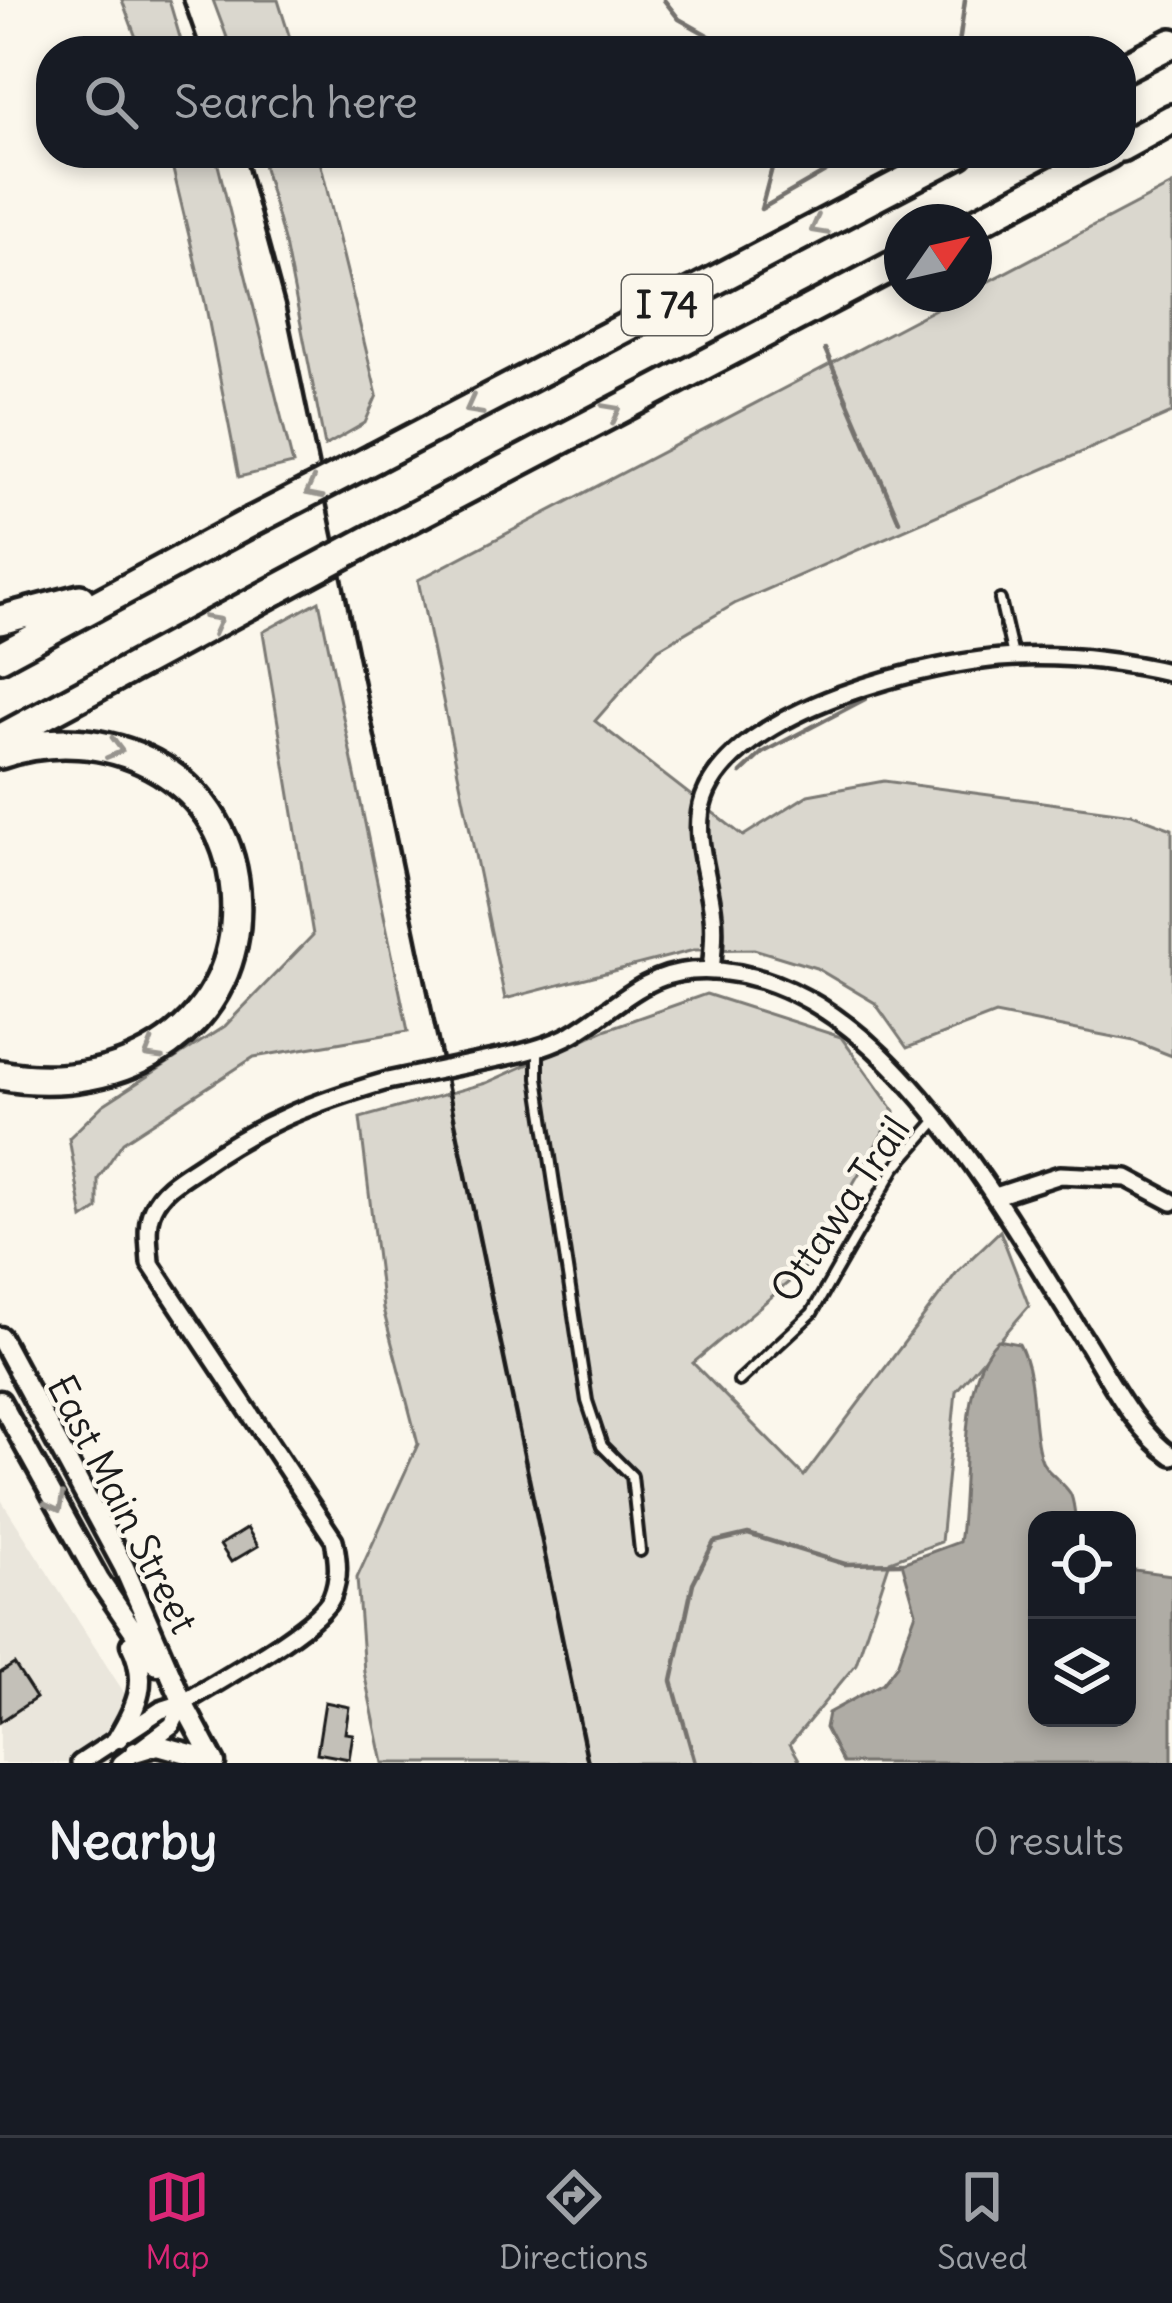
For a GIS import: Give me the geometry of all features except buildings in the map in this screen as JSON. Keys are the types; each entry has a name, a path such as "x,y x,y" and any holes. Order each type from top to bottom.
{"highway":[{"path":"1136,61 1172,43"},
{"path":"1136,139 1172,119"},
{"name":"I 74","path":"0,657 130,584 930,168"},
{"path":"992,215 1080,168"},
{"name":"I 74","path":"0,739 884,270"},
{"path":"0,620 130,584"},
{"path":"0,754 82,741 114,746 162,769 201,806 217,830 229,859 235,916 220,976 205,1005 170,1043 133,1064 94,1076 42,1080 0,1075"}],"street":[{"path":"711,970 713,912 700,814 705,795 732,754 761,733 866,685 1014,657 1116,662 1172,673"},
{"path":"80,1763 313,1620 331,1600 339,1567 334,1540 150,1262 147,1222 155,1202 170,1186 248,1132 292,1111 387,1082 538,1049 573,1033 614,1001 660,977 711,970 764,981 825,1012 886,1056 996,1196 1132,1413 1172,1456"},
{"path":"996,1196 1060,1175 1127,1178 1172,1202"},
{"name":"East Main Street","path":"0,1336 124,1567 183,1703 214,1761"},
{"name":"East Main Street","path":"0,1401 99,1580 183,1703"},
{"path":"99,1580 142,1675 134,1712 118,1738"},
{"path":"128,1758 172,1725 183,1703"},
{"path":"128,1758 158,1745 214,1761"}],"lane":[{"path":"1000,600 1014,657"},
{"path":"538,1049 538,1078 586,1401 602,1446 632,1477 640,1551"},
{"name":"Ottawa Trail","path":"740,1382 812,1312 895,1168 938,1119"}],"shaded area":[{"path":"122,0 169,0 180,36 135,36"},
{"path":"213,0 278,0 289,36 226,36"},
{"path":"173,168 219,168 293,464 239,477"},
{"path":"264,168 322,168 377,395 365,423 325,446 285,244"},
{"path":"1172,185 1172,413 736,603 658,649 595,721 743,836 808,795 884,781 1132,814 1172,829 1172,1056 1134,1041 995,1014 907,1048 875,1003 816,968 754,949 694,950 505,999 418,580 930,312 992,312 992,280"},
{"path":"319,601 408,1031 254,1057 123,1142 98,1179 98,1209 83,1219 69,1138 103,1105 225,1026 313,935 263,632"},
{"path":"706,994 841,1037 895,1112 802,1271 693,1363 804,1476 957,1272 1000,1231 1029,1306 956,1391 941,1542 890,1561 856,1664 790,1744 801,1763 383,1763 364,1672 357,1578 418,1444 383,1309 360,1118 486,1083 607,1029"},
{"path":"998,1340 1019,1344 1028,1371 1040,1456 1070,1493 1074,1511 1028,1511 1028,1727 1136,1727 1136,1570 1172,1575 1172,1763 843,1763 825,1728 828,1713 883,1683 897,1665 916,1612 902,1563 959,1542 970,1407 985,1357"},
{"path":"0,1498 112,1674 170,1763 0,1763"}],"waterway":[{"path":"664,0 679,19 709,36"},
{"path":"960,36 965,0"},
{"path":"761,209 772,168"},
{"path":"761,209 832,168"},
{"path":"825,349 899,521"},
{"path":"741,773 762,753 865,699"},
{"path":"695,1763 672,1681 693,1583 714,1542 748,1534 845,1564 902,1563"}],"railway":[{"path":"183,0 196,36"},
{"path":"248,168 286,308 588,1763"}]}
